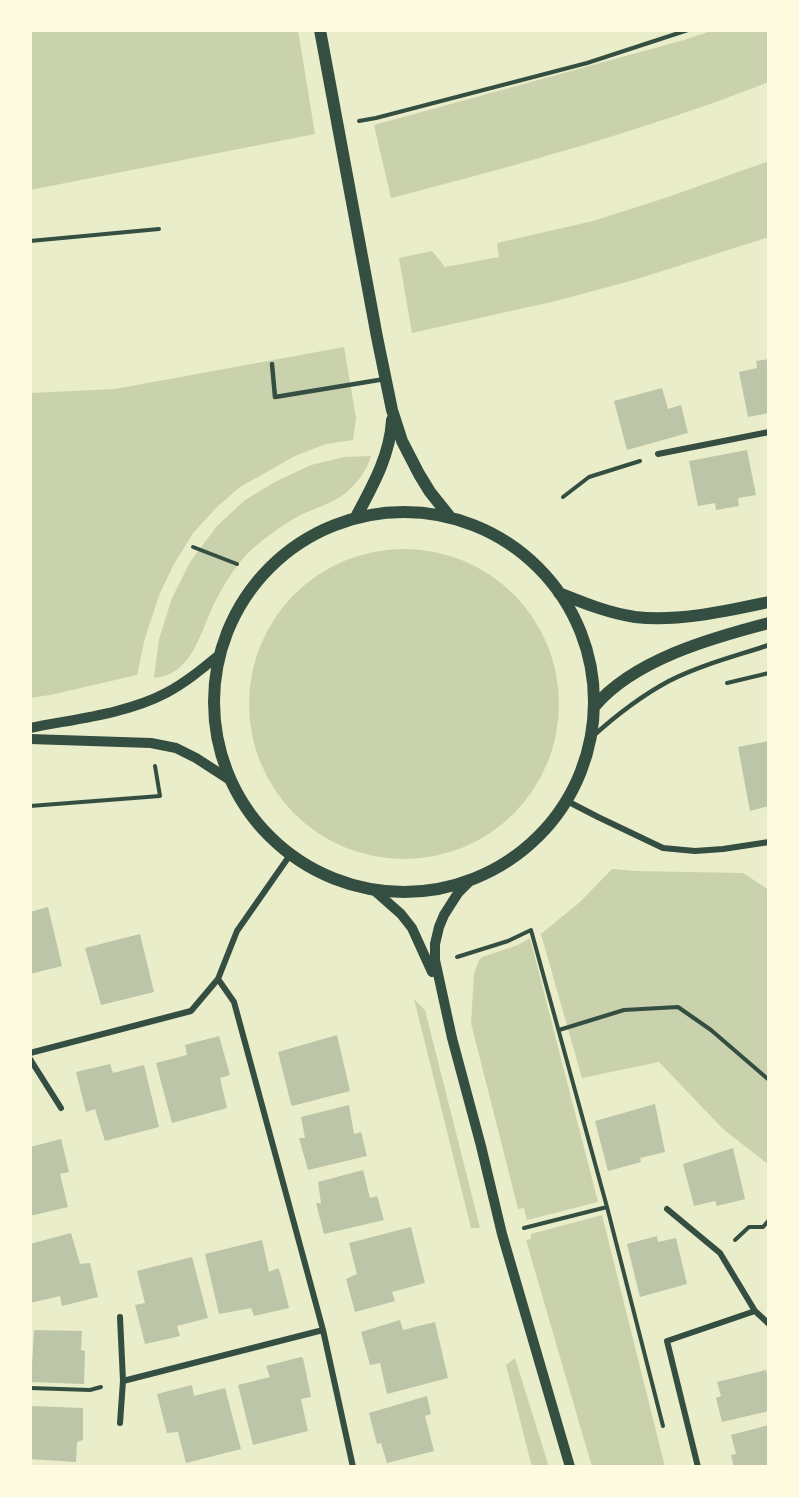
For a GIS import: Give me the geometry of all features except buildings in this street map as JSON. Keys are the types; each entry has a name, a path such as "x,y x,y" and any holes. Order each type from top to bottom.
{"main road":[{"path":"320,30 392,410 402,441 430,492 450,517"},
{"path":"356,518 378,475 387,449 391,432 392,410"},
{"path":"403,511 450,517 486,530 519,551 534,564 559,593 574,617 585,644 593,681 594,719 591,738 585,762 567,801 549,826 513,859 469,882 438,890 406,893 375,891 316,872 290,855 255,822 230,780 220,754 215,728 213,691 219,655 224,637 240,604 276,560 290,549 322,530 356,518 403,511"},
{"path":"559,593 594,607 636,617 687,616 769,602"},
{"path":"594,707 622,681 651,665 696,645 769,623"}],"street":[{"path":"658,454 769,432"},
{"path":"30,728 148,701 190,678 219,655"},
{"path":"30,739 151,743 177,748 230,780"},
{"path":"567,801 663,848 694,851 769,842"},
{"path":"30,1053 191,1011 218,979 237,931 290,855"},
{"path":"469,882 458,893 444,915 435,944 435,960 502,1234 570,1467"},
{"path":"375,891 401,914 412,928 429,962 444,1003"},
{"path":"218,979 234,1002 323,1330 353,1467"},
{"path":"30,1059 61,1108"},
{"path":"667,1209 720,1253 755,1311 769,1324"},
{"path":"698,1467 667,1341 755,1311"},
{"path":"120,1317 123,1381 120,1423"},
{"path":"123,1381 323,1330"}],"lane":[{"path":"272,364 275,397 386,379"},
{"path":"591,738 623,711 670,681 769,645"}],"path":[{"path":"338,127 587,63 688,30"},
{"path":"30,241 159,229"},
{"path":"563,497 589,477 658,454"},
{"path":"194,547 237,564"},
{"path":"30,806 160,796 154,764"},
{"path":"462,956 508,941 531,930 608,1207 665,1435"},
{"path":"559,1030 624,1010 678,1007 711,1030 769,1080"},
{"path":"521,1229 608,1207"},
{"path":"720,1253 749,1227 762,1227 769,1220"},
{"path":"30,1388 90,1390 123,1381"}],"green space":[{"path":"30,30 298,30 315,134 30,190"},
{"path":"714,30 769,30 769,82 676,116 582,146 391,198 374,125"},
{"path":"769,161 769,237 634,280 556,301 412,333 399,258 432,251 445,267 499,257 497,243 593,221"},
{"path":"344,347 356,418 353,440 326,444 295,456 240,487 193,533 160,593 145,638 137,675 30,698 30,393 115,389"},
{"path":"371,456 361,476 345,493 289,522 247,554 223,588 194,648 183,665 165,676 154,678 159,639 172,598 190,562 217,526 245,500 275,482 311,465 344,457"},
{"path":"389,549 419,549 449,555 477,567 503,584 524,605 541,631 553,659 559,689 559,719 553,749 541,777 514,814 477,841 449,853 419,859 389,859 359,853 331,841 305,824 284,803 267,777 255,749 249,719 249,689 255,659 267,631 284,605 305,584 331,567 359,555"},
{"path":"612,869 743,873 769,890 769,1165 723,1129 659,1062 582,1078 541,934 580,902"},
{"path":"530,938 598,1202 527,1220 524,1208 518,1209 471,1023 474,974 479,960"},
{"path":"414,999 425,1010 480,1228 471,1228"},
{"path":"602,1215 665,1467 592,1467 526,1240 531,1239 531,1234"},
{"path":"515,1358 549,1467 532,1467 506,1365"}]}
